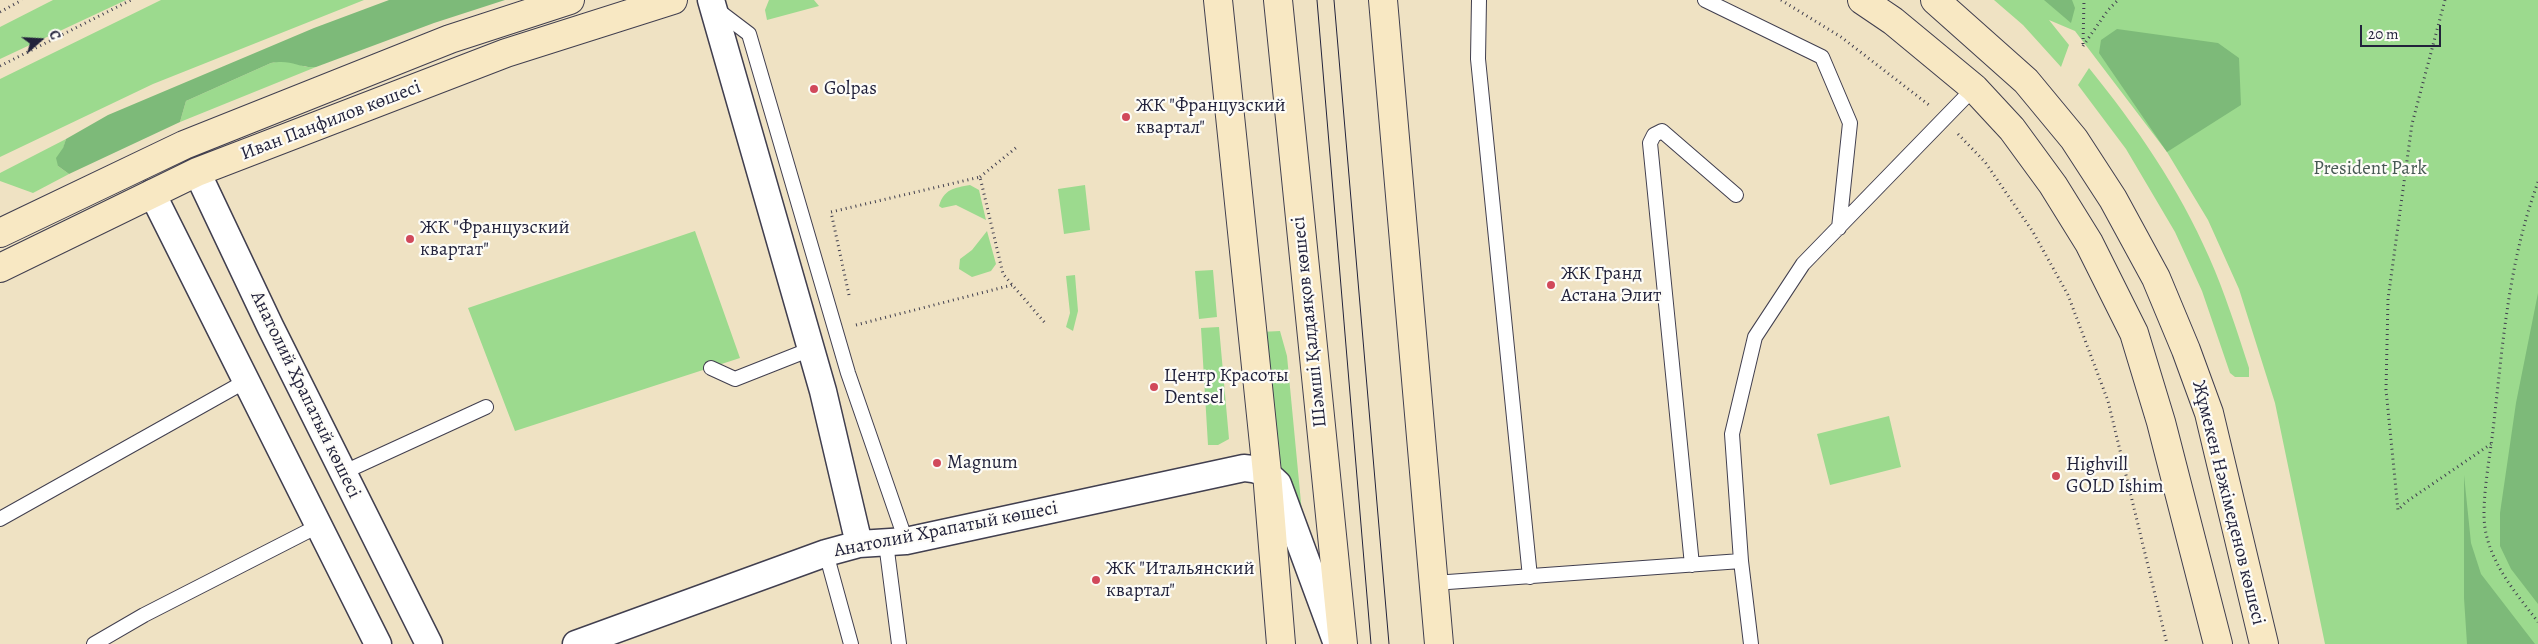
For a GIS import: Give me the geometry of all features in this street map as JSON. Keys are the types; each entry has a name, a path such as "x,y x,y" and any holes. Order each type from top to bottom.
{"main road":[{"name":"Иван Панфилов көшесі","path":"0,233 184,145 450,39 570,0"},
{"name":"Иван Панфилов көшесі","path":"0,268 197,172 506,53 674,0"},
{"path":"1218,0 1267,473 1281,644"},
{"name":"Шәмші Қалдаяқов көшесі","path":"1278,0 1343,644"},
{"path":"1383,0 1439,644"},
{"path":"1862,0 1893,21 1974,88 2012,129 2053,185 2089,244 2134,333 2162,422 2218,644"},
{"name":"Жұмекен Нәжімеденов көшесі","path":"1936,0 2026,81 2074,139 2113,199 2156,278 2186,350 2209,413 2264,644"},
{"name":"Анатолий Храпатый көшесі","path":"184,145 197,172"},
{"path":"138,166 152,193"}],"street":[{"path":"712,3 811,349 859,544"},
{"name":"Анатолий Храпатый көшесі","path":"197,172 342,473 429,644"},
{"path":"152,193 378,644"},
{"name":"Анатолий Храпатый көшесі","path":"576,644 826,553 859,544 896,542 1236,469 1257,469 1267,473"},
{"path":"1267,473 1278,484 1337,644"}],"lane":[{"path":"1479,0 1478,59 1530,577"},
{"path":"1705,0 1822,57 1850,123 1838,228"},
{"path":"712,3 749,34 848,373 896,542 898,644"},
{"path":"1751,644 1741,561 1732,434 1755,337 1803,264 1974,88"},
{"path":"1692,565 1650,143 1654,135 1662,131 1736,195"},
{"path":"711,368 735,379 811,349"},
{"path":"0,519 246,381"},
{"path":"342,473 486,407"},
{"path":"94,644 144,615 320,525"},
{"path":"826,553 851,644"},
{"path":"1434,583 1741,561"}],"path":[{"path":"0,12 22,0"},
{"path":"0,66 131,0"},
{"path":"1781,0 1841,37 1925,101 1985,162 2033,232 2068,295 2108,401 2167,644"},
{"path":"2084,0 2083,46 2108,10 2118,0"},
{"path":"2445,0 2428,57 2412,124 2388,298 2386,390 2398,510 2406,502 2491,444"},
{"path":"850,298 831,212 980,178 1016,147"},
{"path":"980,178 1003,274 1045,323"},
{"path":"2538,182 2524,220 2504,316 2485,527 2492,553 2503,576 2538,622"},
{"path":"854,318 856,327 1012,284"}],"green space":[{"path":"53,0 126,0 0,59 0,27"},
{"path":"161,0 364,0 153,84 0,157 0,79"},
{"path":"389,0 505,0 434,23 316,67 284,62 271,63 186,101 180,122 69,174 58,166 56,158 63,148 66,139 108,115 314,28"},
{"path":"769,0 814,0 819,6 767,20 765,10"},
{"name":"President Park","path":"1994,0 2538,0 2538,644 2325,644 2275,403 2239,289 2208,220 2167,152 2075,31 2049,20 2069,45 2061,67 2023,25"},
{"path":"2044,0 2072,0 2075,8 2071,23"},
{"path":"2117,29 2218,43 2239,58 2241,105 2167,152 2099,53 2101,40"},
{"path":"286,60 306,67 316,67 180,122 186,101 271,63"},
{"path":"2089,68 2140,135 2170,182 2197,231 2215,271 2230,312 2249,368 2249,377 2235,377 2230,373 2202,291 2175,232 2126,149 2078,85"},
{"path":"66,139 58,166 69,174 33,193 0,181 0,173"},
{"path":"970,185 979,190 986,220 956,205 942,208 939,206 941,200 950,190"},
{"path":"1085,185 1090,230 1064,234 1058,189"},
{"path":"695,231 740,358 515,431 468,308"},
{"path":"987,231 996,264 991,271 972,277 959,269 960,259 972,250"},
{"path":"1213,270 1217,317 1199,319 1195,271"},
{"path":"1075,275 1078,311 1073,331 1066,327 1070,313 1066,276"},
{"path":"2538,293 2538,604 2511,569 2500,546 2500,513 2516,403"},
{"path":"1219,327 1229,439 1218,445 1208,445 1201,328"},
{"path":"1280,331 1287,356 1304,534 1297,527 1271,434 1260,332"},
{"path":"1889,416 1901,467 1830,485 1817,434"},
{"path":"2464,475 2471,543 2481,574 2535,644 2467,644 2464,598"}],"tram line":[{"path":"1317,0 1371,644"},
{"path":"1334,0 1389,644"}],"place":[{"name":"Golpas","path":"814,89"},
{"name":"ЖК \"Французский квартал\"","path":"1126,117"},
{"name":"ЖК \"Французский квартат\"","path":"410,239"},
{"name":"ЖК Гранд Астана Элит","path":"1551,285"},
{"name":"Центр Красоты Dentsel","path":"1154,387"},
{"name":"Magnum","path":"937,463"},
{"name":"Highvill GOLD Ishim","path":"2056,476"},
{"name":"ЖК \"Итальянский квартал\"","path":"1096,580"}]}
